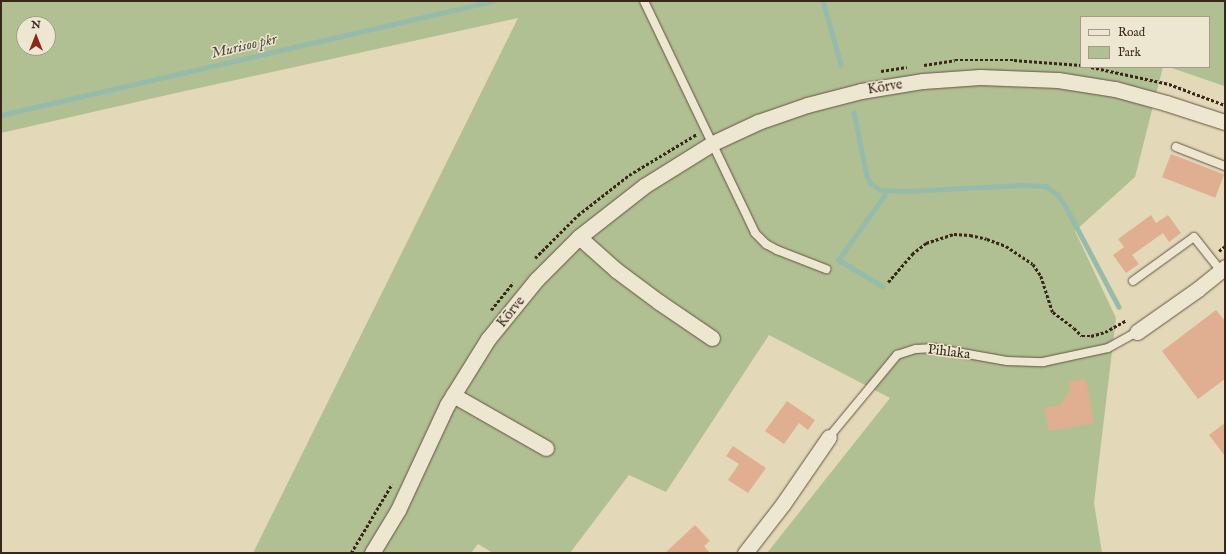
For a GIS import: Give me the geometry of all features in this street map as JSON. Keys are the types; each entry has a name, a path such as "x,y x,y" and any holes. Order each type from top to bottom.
{"street":[{"name":"Kõrve","path":"372,553 398,510 453,395 488,339 537,279 579,237 644,186 713,143 758,122 806,105 862,91 923,81 980,77 1058,80 1115,89 1166,103 1225,122"},
{"path":"579,237 616,270 659,302 712,338"},
{"name":"Pihlaka","path":"1137,332 1198,289 1223,269"},
{"path":"453,395 546,448"},
{"name":"Pihlaka","path":"745,553 783,504 829,437"}],"lane":[{"path":"644,1 755,233 777,250 826,270"},
{"path":"1176,147 1225,166"},
{"path":"1134,281 1194,237 1223,269"},
{"name":"Pihlaka","path":"829,437 897,355 916,349 934,348 1007,361 1043,362 1108,348 1137,332"}],"path":[{"path":"919,65 955,60 1014,60 1080,65"},
{"path":"876,72 912,66"},
{"path":"1096,68 1169,84 1225,105"},
{"path":"530,264 578,215 629,175 704,129"},
{"path":"888,282 912,254 926,243 954,234 970,236 987,239 1006,246 1033,264 1041,276 1053,312 1082,336 1091,336 1105,332 1130,318"},
{"path":"489,312 515,280"},
{"path":"351,553 394,481"}],"green space":[{"path":"1,1 1225,1 1224,86 1172,68 1210,68 1210,16 1080,16 1080,68 1163,68 1135,177 1075,231 1116,318 1094,503 1102,553 767,553 890,398 769,335 666,492 629,475 570,553 493,553 478,544 471,553 253,553 518,18 1,133"}],"building":[{"path":"1171,154 1224,174 1215,198 1162,177"},
{"path":"1151,215 1156,223 1168,215 1181,233 1169,242 1163,233 1132,255 1139,264 1126,273 1113,255 1124,247 1118,239"},
{"path":"1216,310 1225,321 1225,379 1198,399 1162,351"},
{"path":"1086,379 1094,423 1049,431 1045,408 1060,405 1070,390 1069,382"},
{"path":"787,401 815,420 808,430 799,423 784,444 765,431"},
{"path":"1225,423 1225,456 1209,435"},
{"path":"733,446 766,468 748,493 728,480 739,464 726,456"},
{"path":"695,525 710,541 704,546 710,553 665,553"}],"waterway":[{"name":"Murisoo pkr","path":"1,115 493,1"},
{"path":"823,1 841,64"},
{"path":"854,112 867,176 871,184 881,190 907,191 1020,185 1046,186 1057,194 1065,205 1119,307"},
{"path":"883,287 838,260 884,196 885,190"}]}
